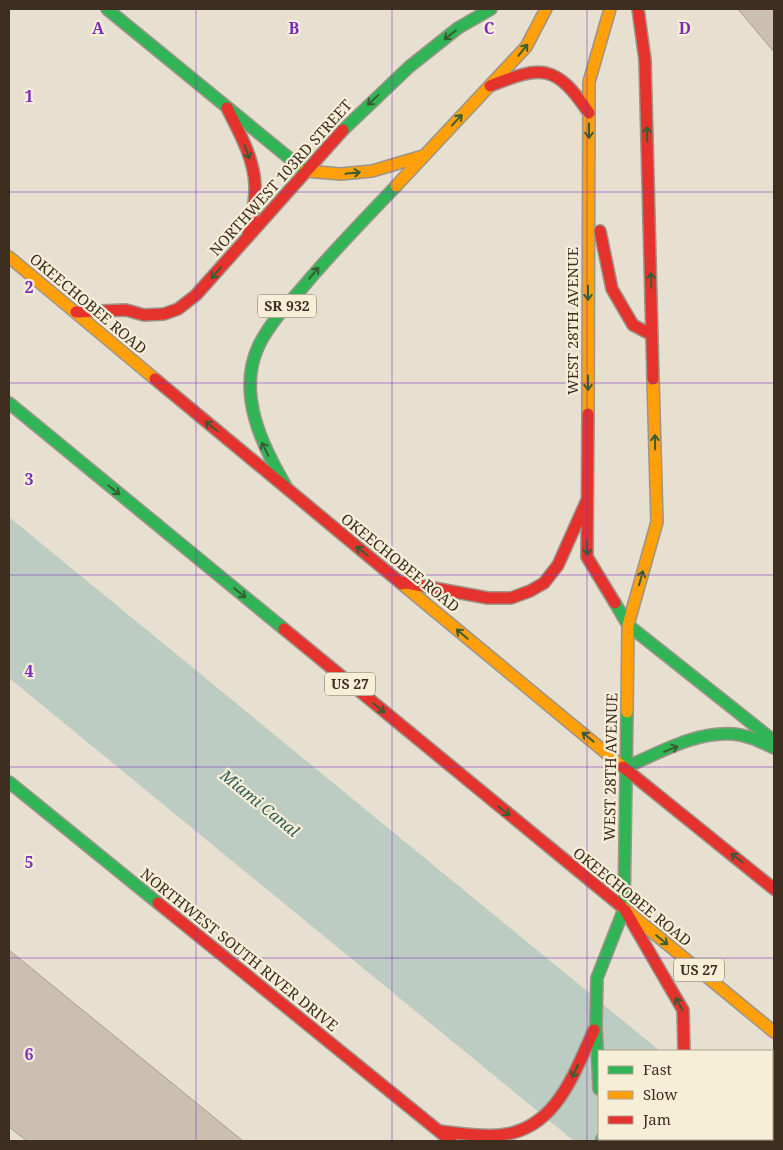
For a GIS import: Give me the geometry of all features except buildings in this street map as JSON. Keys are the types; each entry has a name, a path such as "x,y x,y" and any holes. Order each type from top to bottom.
{"main road":[{"path":"107,9 305,171 341,174 372,171 424,155"},
{"name":"NORTHWEST 103RD STREET","path":"76,312 126,310 144,315 164,314 178,309 196,295 356,116 409,67 458,28 491,9"},
{"name":"SR 932","path":"289,491 259,438 252,411 252,374 256,352 271,325 319,267 526,47 546,9"},
{"name":"WEST 28TH AVENUE","path":"610,9 589,82 587,557 628,625"},
{"name":"WEST 28TH AVENUE","path":"598,1068 596,1026 598,978 624,909 628,625 657,522 645,60 638,9"},
{"path":"490,86 530,72 542,72 556,76 572,88 589,113"},
{"path":"228,108 251,164 255,186 248,236"},
{"path":"589,180 612,289 633,325 652,335"},
{"name":"OKEECHOBEE ROAD","path":"9,257 539,698 774,888"},
{"name":"OKEECHOBEE ROAD","path":"9,403 774,1032"},
{"path":"400,582 488,598 511,598 530,591 544,583 558,565 587,500"},
{"path":"628,625 774,742"},
{"path":"626,767 697,738 716,734 748,737 774,748"},
{"name":"NORTHWEST SOUTH RIVER DRIVE","path":"9,782 451,1141"},
{"path":"624,909 683,1010 684,1050"},
{"path":"439,1131 501,1135 518,1131 540,1121 564,1094 596,1026"}],"water":[{"name":"Miami Canal","path":"9,517 659,1050 598,1050 598,1140 770,1141 574,1141 9,678"}],"traffic: fast":[{"path":"107,9 305,171"},
{"path":"343,130 409,67 458,28 491,9"},
{"path":"287,488 261,437 251,400 250,382 253,363 259,345 268,329 285,307 396,186"},
{"path":"9,403 284,629"},
{"path":"615,603 628,625 774,741"},
{"path":"598,1068 596,1026 597,978 624,909 627,712"},
{"path":"626,767 692,739 719,734 744,736 774,748"},
{"path":"9,782 158,903"}],"traffic: slow":[{"path":"396,186 526,47 546,9"},
{"path":"588,414 589,82 610,9"},
{"path":"305,171 341,174 372,171 423,156"},
{"path":"9,257 155,379"},
{"path":"627,712 628,625 657,522 653,379"},
{"path":"402,584 623,767"},
{"path":"621,906 774,1032"}],"traffic: jam":[{"path":"638,9 645,60 653,379"},
{"path":"490,86 523,74 547,73 557,77 567,85 589,113"},
{"path":"227,108 245,145 254,175 255,198 248,236"},
{"path":"76,312 126,310 144,315 164,314 178,309 196,295 343,130"},
{"path":"600,231 612,289 633,325 652,335"},
{"path":"155,379 402,584"},
{"path":"588,414 587,557 615,603"},
{"path":"401,582 488,598 511,598 530,591 544,583 558,565 587,500"},
{"path":"284,629 621,906"},
{"path":"623,767 774,889"},
{"path":"158,903 451,1141"},
{"path":"625,910 683,1010 684,1050"},
{"path":"439,1131 477,1135 500,1135 519,1131 536,1123 549,1111 570,1081 594,1030"}]}
